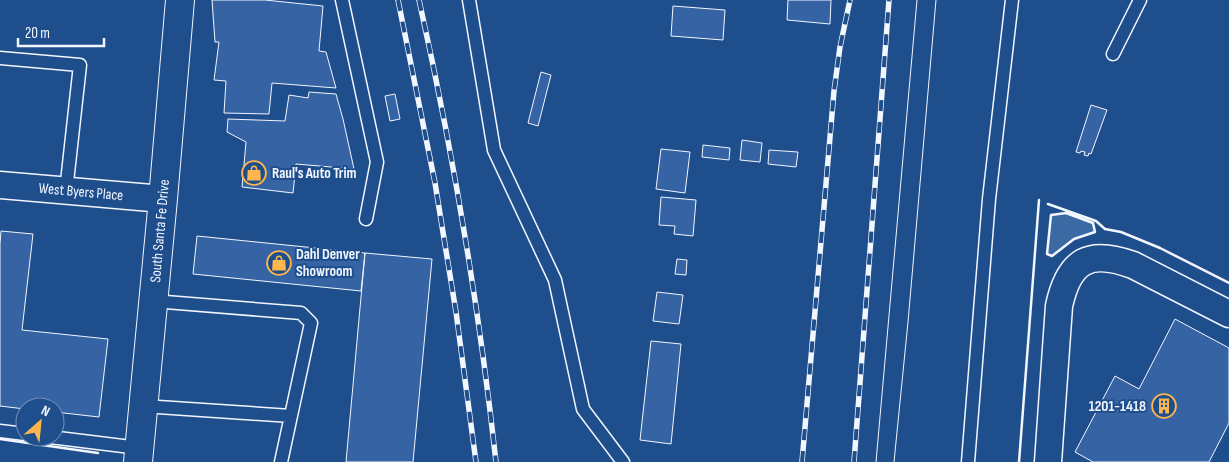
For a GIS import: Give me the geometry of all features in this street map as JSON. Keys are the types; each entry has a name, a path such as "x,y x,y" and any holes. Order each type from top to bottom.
{"main road":[{"name":"South Santa Fe Drive","path":"139,455 180,0"}],"street":[{"name":"West Byers Place","path":"0,185 163,199"},
{"path":"1048,462 1059,306 1066,282 1073,270 1093,258 1110,257 1126,262 1229,314"}],"lane":[{"path":"342,0 377,162 366,219"},
{"path":"469,0 494,150 555,280 583,408 622,462"},
{"path":"968,462 989,199 1012,0"},
{"path":"1114,54 1140,0"},
{"path":"0,58 80,65 66,191"},
{"path":"153,301 301,313 311,323 281,462"},
{"path":"143,406 291,416"},
{"path":"0,431 15,433"},
{"path":"65,440 139,455"}],"water":[{"path":"1066,213 1093,223 1095,232 1074,239 1052,256 1047,254 1051,215"}],"building":[{"path":"212,0 265,0 323,6 319,51 326,52 336,88 272,83 269,114 224,113 226,81 214,80 219,42 215,42"},
{"path":"788,0 831,0 830,24 787,20"},
{"path":"673,6 725,10 723,40 671,36"},
{"path":"541,72 551,75 538,126 528,123"},
{"path":"309,92 336,94 354,169 296,164 293,193 242,187 246,142 227,132 228,119 285,121 289,95 308,98"},
{"path":"395,94 400,119 390,121 385,96"},
{"path":"1091,105 1107,110 1091,154 1089,153 1088,156 1084,155 1085,152 1076,152"},
{"path":"742,140 762,143 760,162 740,160"},
{"path":"703,145 730,148 729,160 702,157"},
{"path":"661,149 690,152 685,193 656,189"},
{"path":"769,150 798,152 796,167 768,164"},
{"path":"661,197 696,200 693,236 674,234 675,226 659,225"},
{"path":"1,231 33,234 22,330 108,339 99,417 65,413 65,397 15,397 15,408 0,406"},
{"name":"Dahl Denver Showroom","path":"197,236 365,253 361,291 193,274"},
{"path":"365,253 432,259 413,462 346,462"},
{"path":"677,259 687,260 686,275 675,274"},
{"path":"657,292 683,295 679,324 653,321"},
{"name":"1201-1418","path":"1175,319 1229,348 1229,423 1209,462 1093,462 1075,452 1115,376 1139,389"},
{"path":"651,341 681,344 671,444 640,440"}],"tram line":[{"path":"876,462 917,0"},
{"path":"894,462 936,0"}],"railway":[{"path":"398,0 435,183 456,312 476,462"},
{"path":"419,0 464,230 482,346 496,462"},
{"path":"802,462 834,91 840,47 850,0"},
{"path":"854,462 889,0"}],"wall":[{"path":"1019,462 1039,200"},
{"path":"1048,204 1096,221 1105,229 1121,232 1160,248 1229,283"},
{"path":"1066,213 1093,223 1095,232 1074,239 1052,256 1047,254 1051,215 1066,213"},
{"path":"0,439 98,453"}],"place":[{"name":"Raul's Auto Trim","path":"254,173"},
{"name":"Dahl Denver Showroom","path":"279,263"},
{"name":"1201-1418","path":"1164,406"}]}
